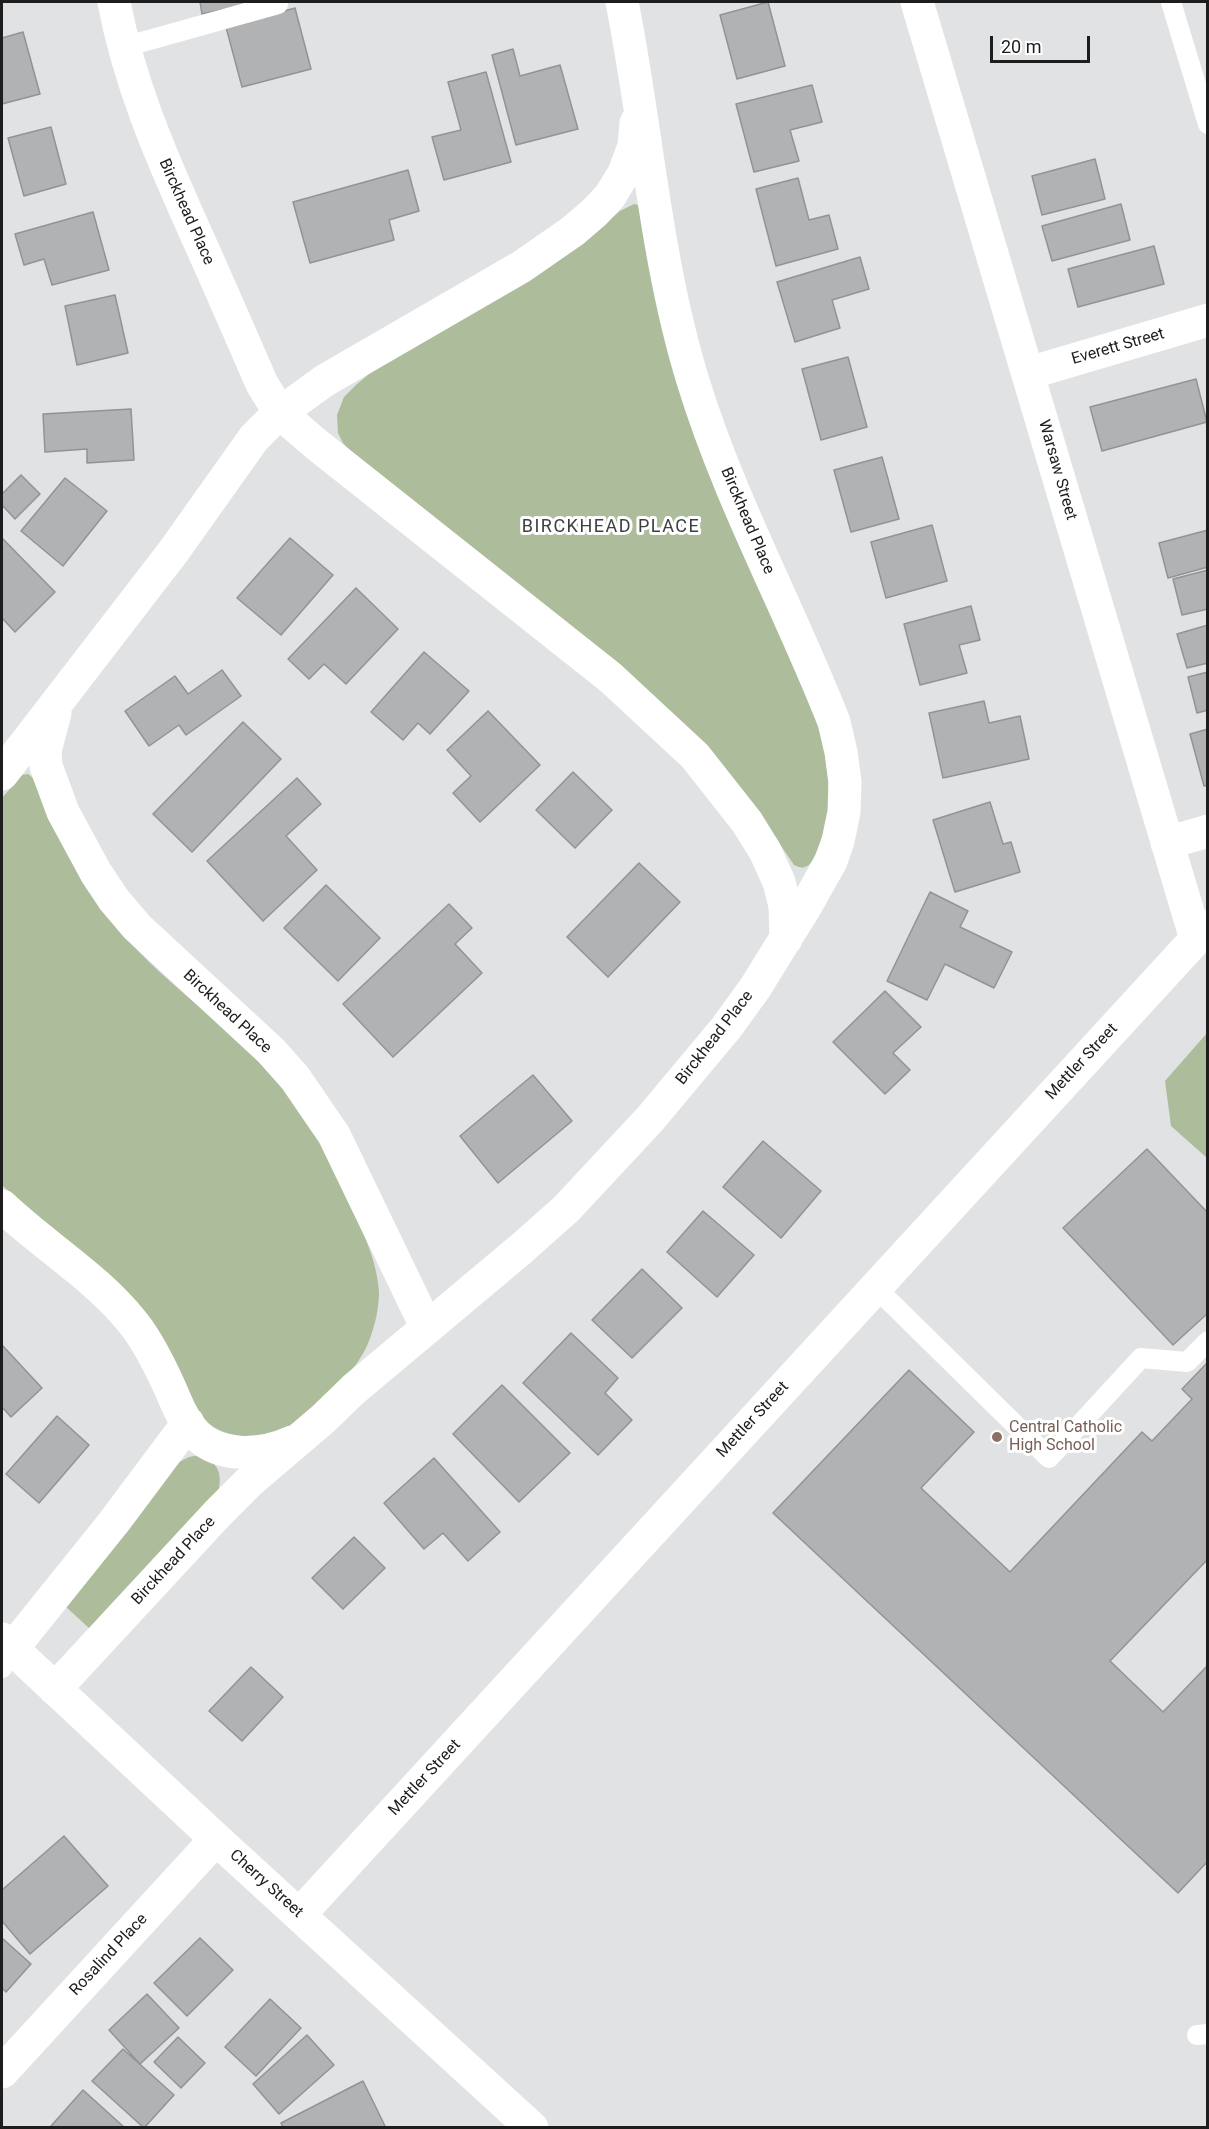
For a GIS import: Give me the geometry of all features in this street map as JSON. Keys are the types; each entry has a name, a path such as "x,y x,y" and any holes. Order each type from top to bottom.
{"street":[{"name":"Birckhead Place","path":"114,2 135,87 158,150 262,384 280,413 611,678 695,756 747,822 765,851 779,882 785,906 786,939"},
{"name":"Birckhead Place","path":"55,1689 218,1513 299,1439 548,1225 621,1151 657,1112 726,1028 755,988 831,861 838,841 844,812 845,782 834,722 744,519 692,380 662,242 638,85 622,2"},
{"name":"Warsaw Street","path":"918,2 1167,843 1202,932"},
{"name":"Birckhead Place","path":"2,774 173,552 254,438 280,413 346,368 521,267 573,231 610,196 624,173 634,146 638,85"},
{"name":"Everett Street","path":"1029,373 1208,320"},
{"name":"Birckhead Place","path":"59,700 45,751 46,766 63,812 96,873 114,900 137,927 271,1052 301,1087 334,1135 427,1328"},
{"path":"1167,843 1208,831"},
{"name":"Mettler Street","path":"300,1914 1202,932"},
{"name":"Birckhead Place","path":"2,1206 121,1309 136,1327 154,1357 183,1416 197,1436 215,1447 257,1453 277,1449 299,1439"},
{"path":"5,1652 114,1522 188,1423"},
{"name":"Cherry Street","path":"5,1652 55,1689 532,2127"},
{"name":"Rosalind Place","path":"2,2072 216,1839"}],"lane":[{"path":"1171,2 1200,73 1208,124"},
{"path":"124,47 278,4"},
{"path":"875,1287 1049,1458 1141,1358 1187,1362 1208,1341"}],"green space":[{"path":"634,204 641,206 820,726 828,776 828,807 822,839 812,862 804,867 794,865 759,813 352,453 338,433 337,415 344,397 375,369 582,243 620,211"},
{"path":"28,774 33,778 72,862 111,920 142,955 262,1065 300,1111 327,1154 368,1243 379,1292 375,1323 364,1351 353,1369 338,1384 296,1422 279,1431 248,1437 228,1433 208,1424 2,1185 2,798 22,775"},
{"path":"1207,1033 1207,1158 1171,1126 1165,1081"},
{"path":"199,1455 211,1461 218,1469 220,1480 218,1493 90,1629 65,1606 179,1462"}],"building":[{"path":"200,2 261,2 202,14"},
{"path":"768,2 785,66 737,79 720,15"},
{"path":"295,8 311,69 242,87 226,27"},
{"path":"23,32 40,94 2,104 2,38"},
{"path":"513,49 520,76 560,65 578,129 516,145 492,55"},
{"path":"486,72 511,162 444,180 432,137 461,130 448,82"},
{"path":"812,85 822,122 790,130 799,161 754,172 736,104"},
{"path":"51,127 66,184 24,196 8,138"},
{"path":"1095,159 1105,199 1042,215 1032,176"},
{"path":"408,170 419,211 389,220 394,240 310,263 293,202"},
{"path":"798,178 809,220 829,215 838,249 776,266 756,189"},
{"path":"1121,204 1130,240 1052,261 1042,226"},
{"path":"93,212 109,270 52,285 44,259 24,265 15,234"},
{"path":"1154,246 1164,284 1078,307 1068,269"},
{"path":"860,257 869,289 832,300 840,328 795,342 777,282"},
{"path":"115,295 128,353 77,365 65,306"},
{"path":"848,357 867,427 821,440 802,369"},
{"path":"1196,379 1207,422 1102,451 1090,407"},
{"path":"131,409 134,460 87,463 87,449 45,452 43,414"},
{"path":"882,457 899,519 851,532 834,470"},
{"path":"21,475 40,494 15,519 2,505 2,494"},
{"path":"65,478 107,511 63,566 21,531"},
{"path":"932,525 947,581 886,598 871,542"},
{"path":"1208,530 1208,567 1168,578 1159,543"},
{"path":"2,538 55,592 15,632 2,618"},
{"path":"290,538 333,575 281,635 237,598"},
{"path":"1208,570 1208,609 1182,615 1173,579"},
{"path":"356,588 398,629 346,684 324,664 309,679 288,659"},
{"path":"971,606 980,640 959,645 967,673 920,685 904,624"},
{"path":"1208,625 1208,663 1187,668 1177,634"},
{"path":"424,652 469,691 430,734 418,723 403,740 371,712"},
{"path":"222,670 241,696 186,735 179,725 149,746 125,711 175,676 188,694"},
{"path":"1208,672 1208,710 1197,713 1188,677"},
{"path":"984,701 989,723 1020,716 1029,759 943,778 929,713"},
{"path":"488,711 540,765 480,822 453,793 471,776 447,750"},
{"path":"243,722 281,759 192,852 153,814"},
{"path":"1208,729 1208,785 1204,786 1190,734"},
{"path":"573,772 612,810 575,848 536,810"},
{"path":"297,778 321,804 286,836 317,870 263,921 207,861"},
{"path":"990,802 1003,844 1011,842 1020,872 955,892 933,820"},
{"path":"639,863 680,902 608,977 567,937"},
{"path":"326,885 380,938 338,981 284,928"},
{"path":"930,892 968,911 960,927 1012,952 994,988 945,964 927,1000 887,981"},
{"path":"449,904 472,928 455,944 482,973 393,1057 343,1004"},
{"path":"885,991 921,1027 893,1053 910,1070 885,1094 833,1042"},
{"path":"533,1075 572,1121 498,1183 460,1136"},
{"path":"763,1141 821,1191 781,1238 723,1187"},
{"path":"1147,1149 1208,1213 1208,1313 1173,1345 1063,1228"},
{"path":"703,1211 754,1255 717,1297 667,1252"},
{"path":"642,1269 682,1308 632,1358 592,1320"},
{"path":"571,1333 618,1378 605,1393 632,1420 598,1455 523,1383"},
{"path":"2,1345 42,1388 11,1417 2,1407"},
{"path":"1208,1362 1208,1559 1110,1661 1163,1712 1208,1665 1208,1861 1178,1893 773,1513 909,1370 974,1432 921,1488 1010,1572 1142,1432 1152,1441 1192,1399 1182,1389"},
{"path":"502,1385 570,1453 519,1502 453,1434"},
{"path":"57,1416 89,1445 39,1503 6,1474"},
{"path":"434,1458 500,1532 468,1561 443,1533 424,1549 384,1503"},
{"path":"354,1537 385,1568 343,1609 312,1578"},
{"path":"251,1667 283,1697 242,1741 209,1711"},
{"path":"64,1836 108,1886 30,1954 2,1921 2,1890"},
{"path":"2,1938 31,1964 6,1992 2,1988"},
{"path":"200,1938 233,1970 187,2016 154,1983"},
{"path":"147,1994 179,2028 140,2064 109,2030"},
{"path":"270,1999 301,2028 256,2076 225,2047"},
{"path":"307,2035 334,2065 279,2114 253,2084"},
{"path":"178,2037 205,2063 181,2088 154,2062"},
{"path":"123,2049 174,2095 144,2128 92,2081"},
{"path":"363,2081 386,2128 283,2128 281,2123"},
{"path":"83,2090 125,2128 53,2128 51,2126"}],"place":[{"name":"Central Catholic High School","path":"997,1437"}],"district":[{"name":"BIRCKHEAD PLACE","path":"611,527"}]}
